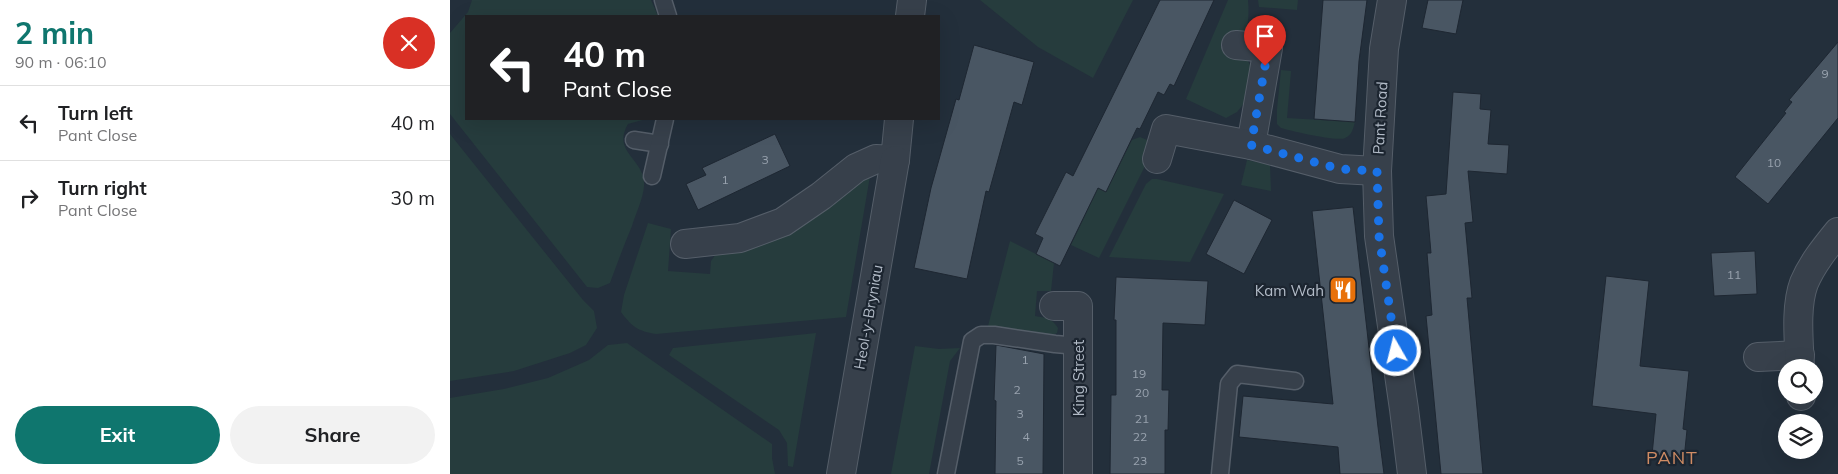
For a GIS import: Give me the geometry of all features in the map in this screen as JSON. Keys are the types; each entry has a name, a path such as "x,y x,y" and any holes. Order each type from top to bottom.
{"street":[{"path":"910,15 912,0"},
{"name":"Pant Road","path":"1392,0 1384,49 1377,171 1379,236 1412,474"},
{"path":"1236,44 1268,48 1251,145"},
{"name":"Heol-y-Bryniau","path":"841,474 895,160 899,120"},
{"path":"1157,159 1166,129 1251,145 1340,169 1377,171"},
{"path":"685,244 740,238 783,222 821,196 856,168 876,159 895,160"},
{"path":"1800,359 1799,312 1803,284 1817,259 1838,232"},
{"name":"King Street","path":"1054,306 1078,306 1078,474"},
{"path":"1758,357 1779,359"}],"lane":[{"path":"664,0 668,15"},
{"path":"652,176 665,120"},
{"path":"634,140 660,144"},
{"path":"946,474 972,341 981,335 994,335 1078,346"},
{"path":"1220,474 1229,384 1237,374 1295,381"}],"green space":[{"path":"472,0 651,0 658,15 465,15"},
{"path":"980,0 1133,0 1093,78 1038,47"},
{"path":"1228,0 1248,0 1247,28 1241,56 1248,61 1251,67 1245,102 1237,112 1226,118 1186,99"},
{"path":"1258,0 1298,0 1297,10 1259,7"},
{"path":"465,16 465,120 642,120 628,124 624,134 626,149 640,169 644,186 632,226 610,283 598,288 587,287 450,114 450,33"},
{"path":"1281,70 1291,71 1287,118 1355,122 1352,132 1345,138 1333,139 1281,128 1277,124 1277,109"},
{"path":"450,134 583,300 594,311 597,328 586,345 570,353 514,371 450,381"},
{"path":"1140,137 1152,142 1146,164 1099,258 1071,245 1098,188 1106,192 1132,140"},
{"path":"1247,160 1270,165 1271,191 1241,185"},
{"path":"870,176 846,317 656,334 636,328 621,312 624,295 648,223 671,229 668,271 710,274 711,261 716,254 855,180"},
{"path":"1152,179 1224,194 1190,262 1109,257 1146,184"},
{"path":"1010,241 1054,263 1051,291 1037,291 1035,316 1051,320 1058,328 1057,333 1050,336 988,326"},
{"path":"816,333 793,467 788,466 787,443 779,430 669,355 673,348"},
{"path":"627,343 772,444 775,474 450,474 450,398 504,389 548,378 589,360 608,345"},
{"path":"915,346 939,349 960,348 950,361 929,474 891,474"}],"building":[{"path":"1160,0 1214,0 1174,86 1170,84 1164,95 1158,92 1140,129 1137,128 1106,192 1098,188 1060,266 1036,254 1043,238 1035,234 1066,172 1073,176"},
{"path":"1323,0 1367,0 1359,61 1355,122 1314,119"},
{"path":"1428,0 1463,0 1456,34 1422,28"},
{"path":"1838,42 1838,118 1768,204 1735,177 1786,113 1784,112 1792,102 1789,100"},
{"path":"974,45 1034,62 1022,105 1014,102 989,192 986,191 967,279 914,268 931,188 956,99 959,100"},
{"path":"1453,92 1481,94 1480,109 1491,110 1488,144 1509,145 1507,174 1468,171 1473,222 1465,223 1472,298 1467,298 1483,474 1441,474 1426,316 1432,315 1427,253 1431,253 1426,196 1446,194"},
{"path":"775,134 790,166 698,210 686,184 706,175 702,168"},
{"path":"1234,200 1272,220 1244,274 1206,254"},
{"path":"1353,207 1384,474 1340,474 1338,447 1239,437 1243,396 1333,404 1312,211"},
{"path":"1755,251 1757,294 1714,296 1711,253"},
{"path":"1606,276 1649,281 1640,366 1689,371 1683,429 1687,430 1684,459 1652,455 1656,414 1592,406"},
{"path":"1116,277 1208,281 1205,325 1163,323 1162,390 1169,390 1168,430 1165,430 1165,474 1110,474 1111,395 1116,395 1116,320 1114,320"},
{"path":"996,345 1044,354 1043,474 995,474 996,401 994,400"}],"place":[{"name":"Kam Wah","path":"1343,290"}],"district":[{"name":"PANT","path":"1672,457"}],"route":[{"path":"1265,66 1251,145 1340,169 1377,171 1379,236 1396,351"}]}
